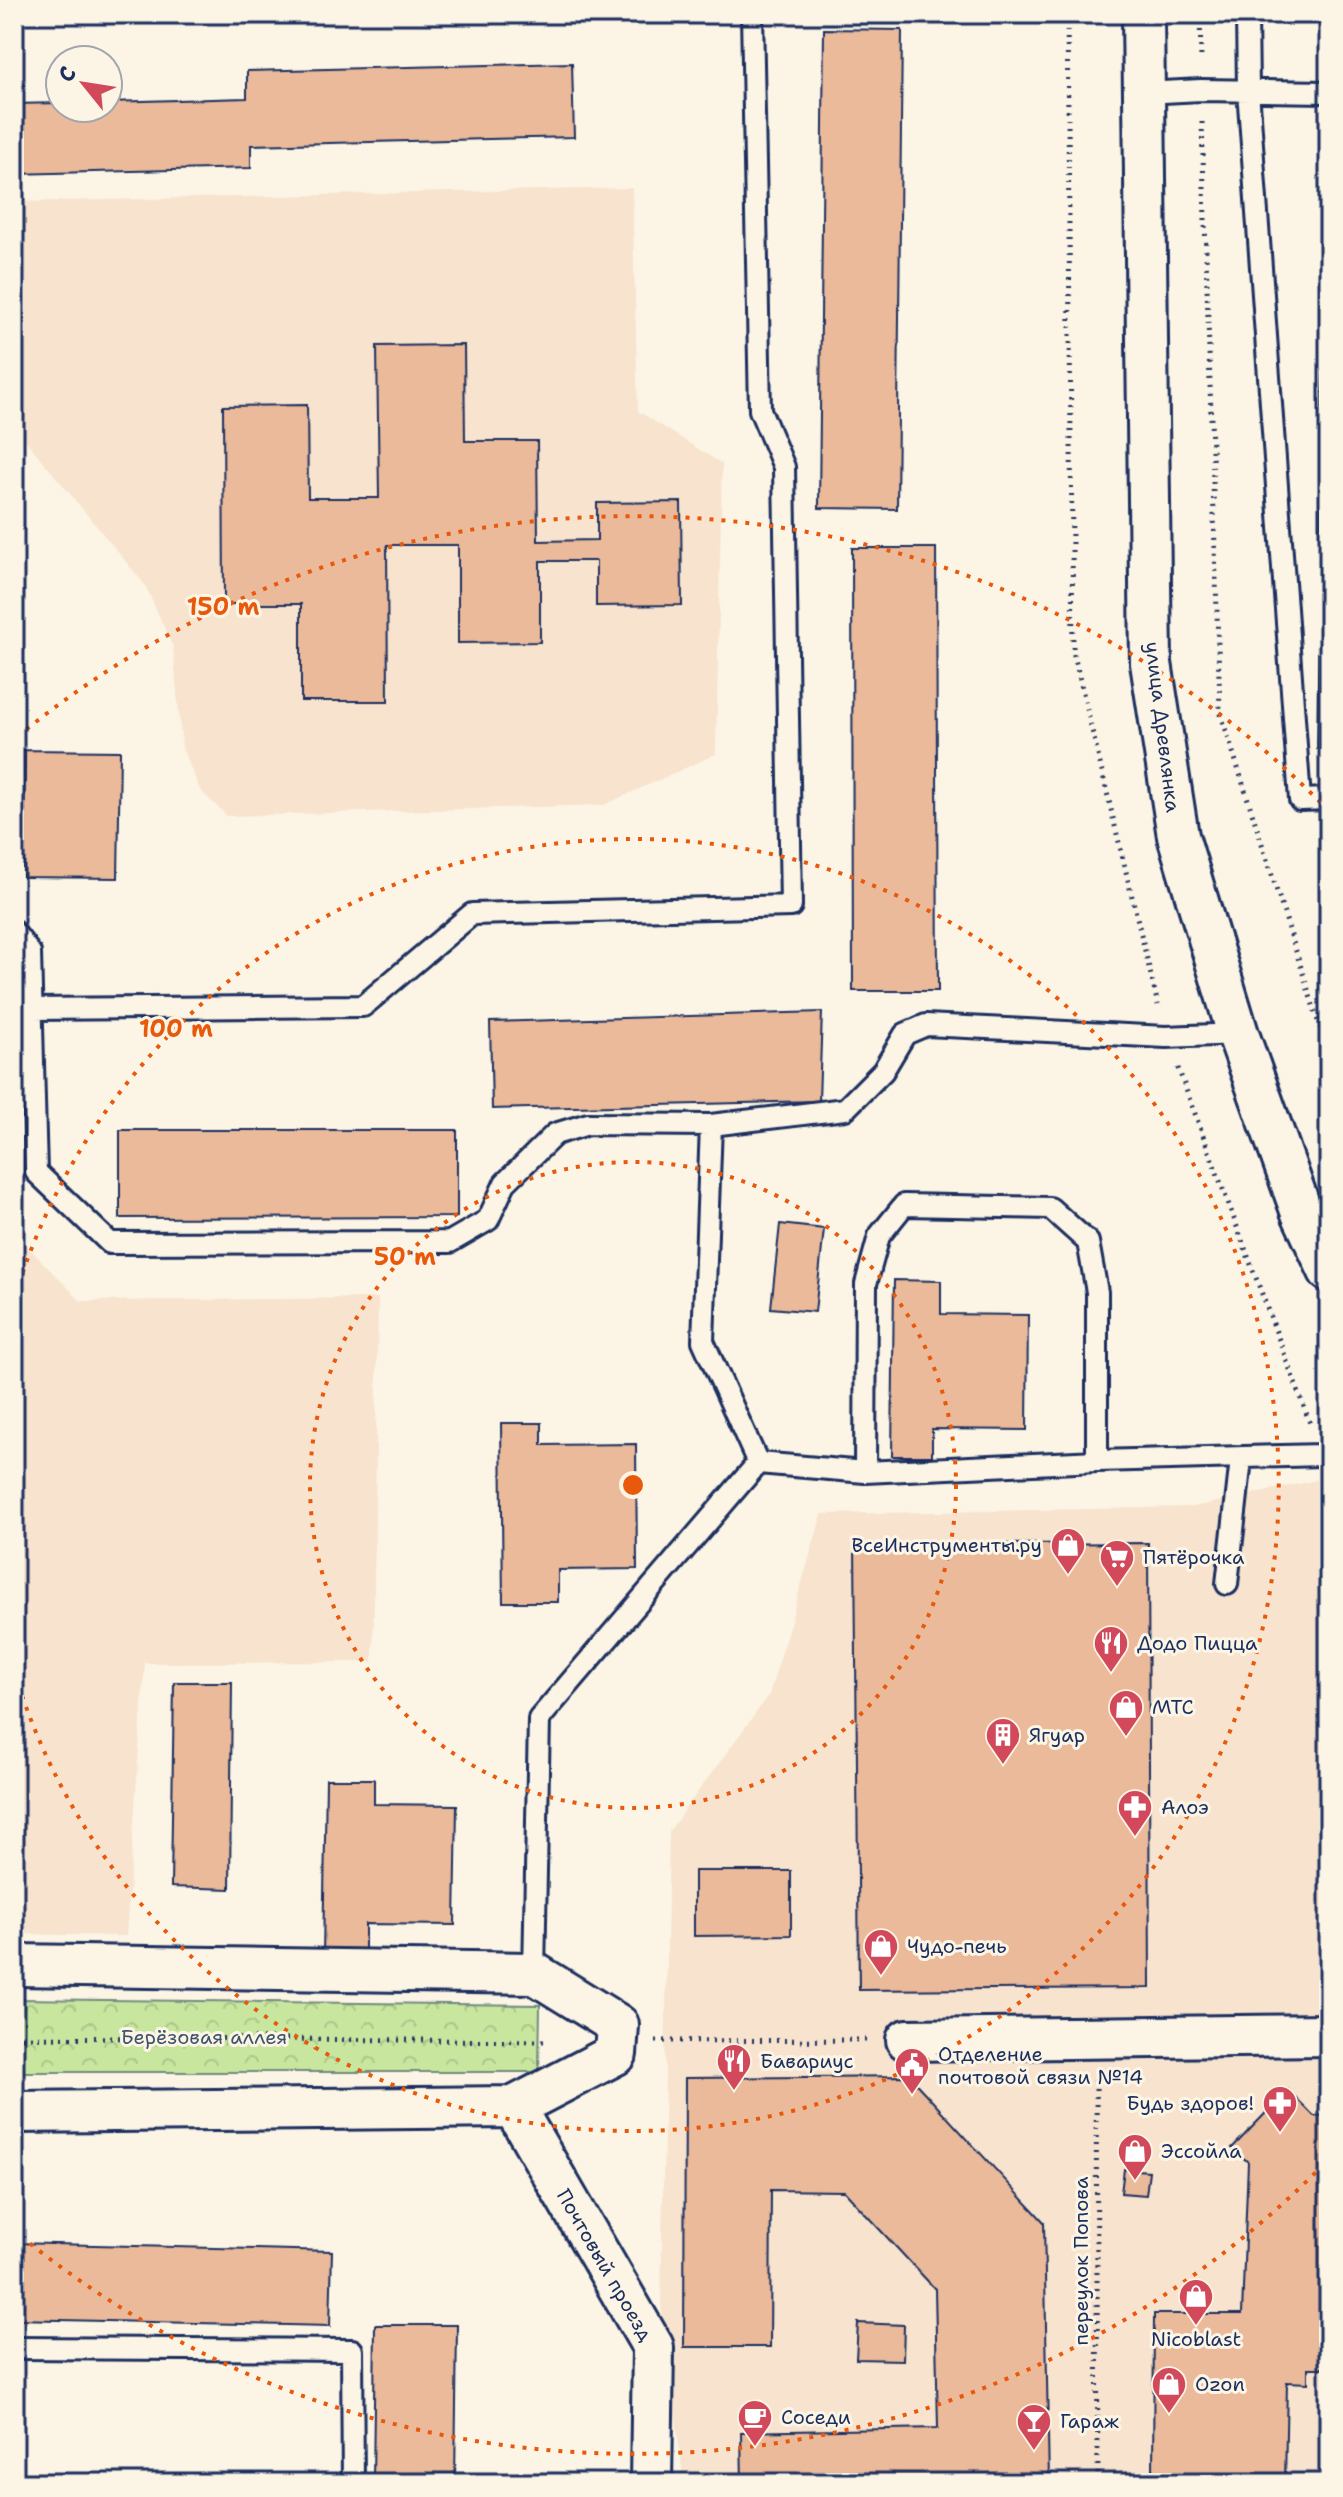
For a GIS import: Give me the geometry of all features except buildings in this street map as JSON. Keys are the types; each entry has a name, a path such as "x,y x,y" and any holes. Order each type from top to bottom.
{"street":[{"name":"улица Древлянка","path":"1143,14 1151,663 1178,836 1238,1034 1302,1213 1329,1271"},
{"path":"14,1965 534,1973 618,2033 616,2054 514,2107 14,2112"},
{"path":"907,2040 1329,2035"},
{"name":"Почтовый проезд","path":"514,2107 653,2347 651,2483"}],"lane":[{"path":"31,1009 363,1006 472,914 791,906 784,467 760,410 752,14"},
{"path":"1247,14 1248,90 1300,800 1329,799"},
{"path":"1144,93 1201,90 1329,92"},
{"path":"14,932 30,953 36,1172 110,1243 450,1242 488,1220 505,1183 555,1134 588,1124 711,1125 845,1109 883,1071 905,1034 926,1025 1166,1037 1238,1034"},
{"path":"711,1125 703,1341 758,1463"},
{"path":"865,1472 866,1284 879,1236 904,1205 1050,1208 1088,1242 1097,1292 1097,1461"},
{"path":"758,1463 865,1472 1097,1461 1241,1459 1322,1455 1329,1452"},
{"path":"1227,1584 1241,1459"},
{"path":"534,1973 539,1719 758,1463"},
{"path":"14,2348 352,2350 353,2483"}],"path":[{"path":"1200,14 1220,711 1329,1048"},
{"path":"14,2037 618,2033 907,2040"},
{"name":"переулок Попова","path":"1096,2039 1098,2483"}],"shaded area":[{"path":"632,188 638,411 722,464 716,754 604,805 227,816 200,790 182,748 173,647 145,585 14,426 14,202"},
{"path":"14,1233 81,1301 378,1298 373,1662 145,1663 126,1936 14,1934"},
{"path":"1321,1479 1329,1495 1329,2483 684,2483 661,2305 669,1831 769,1695 822,1514 1193,1507"}],"green space":[{"name":"Берёзовая аллея","path":"14,1999 540,2005 539,2072 14,2072"}],"place":[{"name":"ВсеИнструменты.ру","path":"1068,1576"},
{"name":"Пятёрочка","path":"1117,1588"},
{"name":"Додо Пицца","path":"1111,1674"},
{"name":"МТС","path":"1126,1738"},
{"name":"Ягуар","path":"1003,1766"},
{"name":"Алоэ","path":"1135,1838"},
{"name":"Чудо-печь","path":"881,1977"},
{"name":"Бавариус","path":"734,2092"},
{"name":"Отделение почтовой связи №14","path":"912,2096"},
{"name":"Будь здоров!","path":"1280,2134"},
{"name":"Эссойла","path":"1135,2182"},
{"name":"Nicoblast","path":"1196,2327"},
{"name":"Ozon","path":"1169,2415"},
{"name":"Соседи","path":"755,2448"},
{"name":"Гараж","path":"1034,2452"}]}
